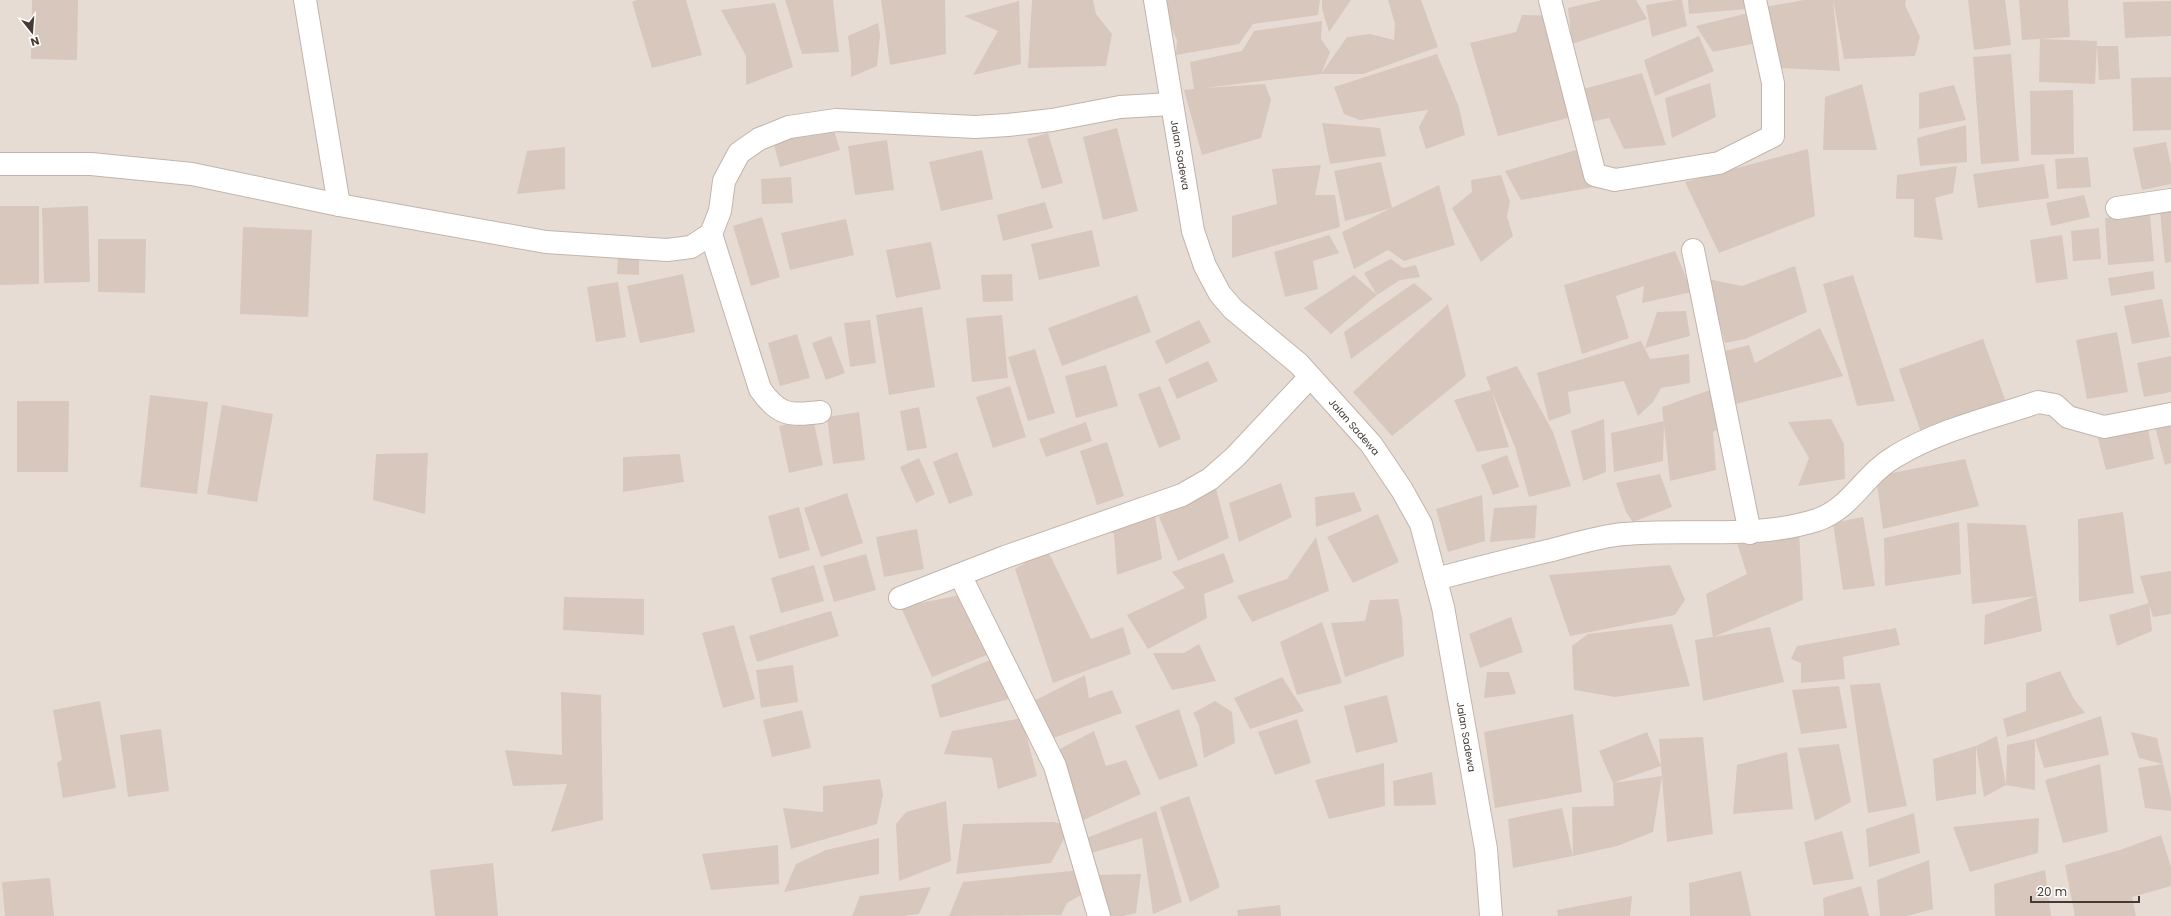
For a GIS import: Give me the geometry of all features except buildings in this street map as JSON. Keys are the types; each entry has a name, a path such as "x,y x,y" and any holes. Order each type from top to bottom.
{"street":[{"path":"305,0 339,206"},
{"name":"Jalan Sadewa","path":"1155,0 1193,231 1205,266 1220,294 1229,304 1299,364 1371,444 1402,490 1421,524 1443,607 1486,849 1491,916"},
{"path":"1550,0 1595,175 1615,180 1719,163 1773,136 1773,83 1755,0"},
{"path":"0,164 91,164 192,174 339,206 553,242 666,250 691,247 711,234 720,211 724,181 739,153 759,139 788,127 836,120 975,127 1052,120 1120,107 1171,104"},
{"path":"2117,208 2171,200"},
{"path":"711,234 760,389 771,405 784,412 801,415 820,412"},
{"path":"1693,250 1750,533"},
{"path":"900,598 1182,495 1210,480 1235,457 1268,420 1310,377"},
{"path":"1436,579 1579,543 1622,534 1669,531 1750,533 1783,529 1818,519 1843,507 1873,473 1895,456 1929,439 2038,402 2055,405 2068,417 2104,428 2171,414"},
{"path":"960,575 1055,766 1099,916"}],"shaded area":[{"path":"0,0 2171,0 2171,916 0,916"}]}
